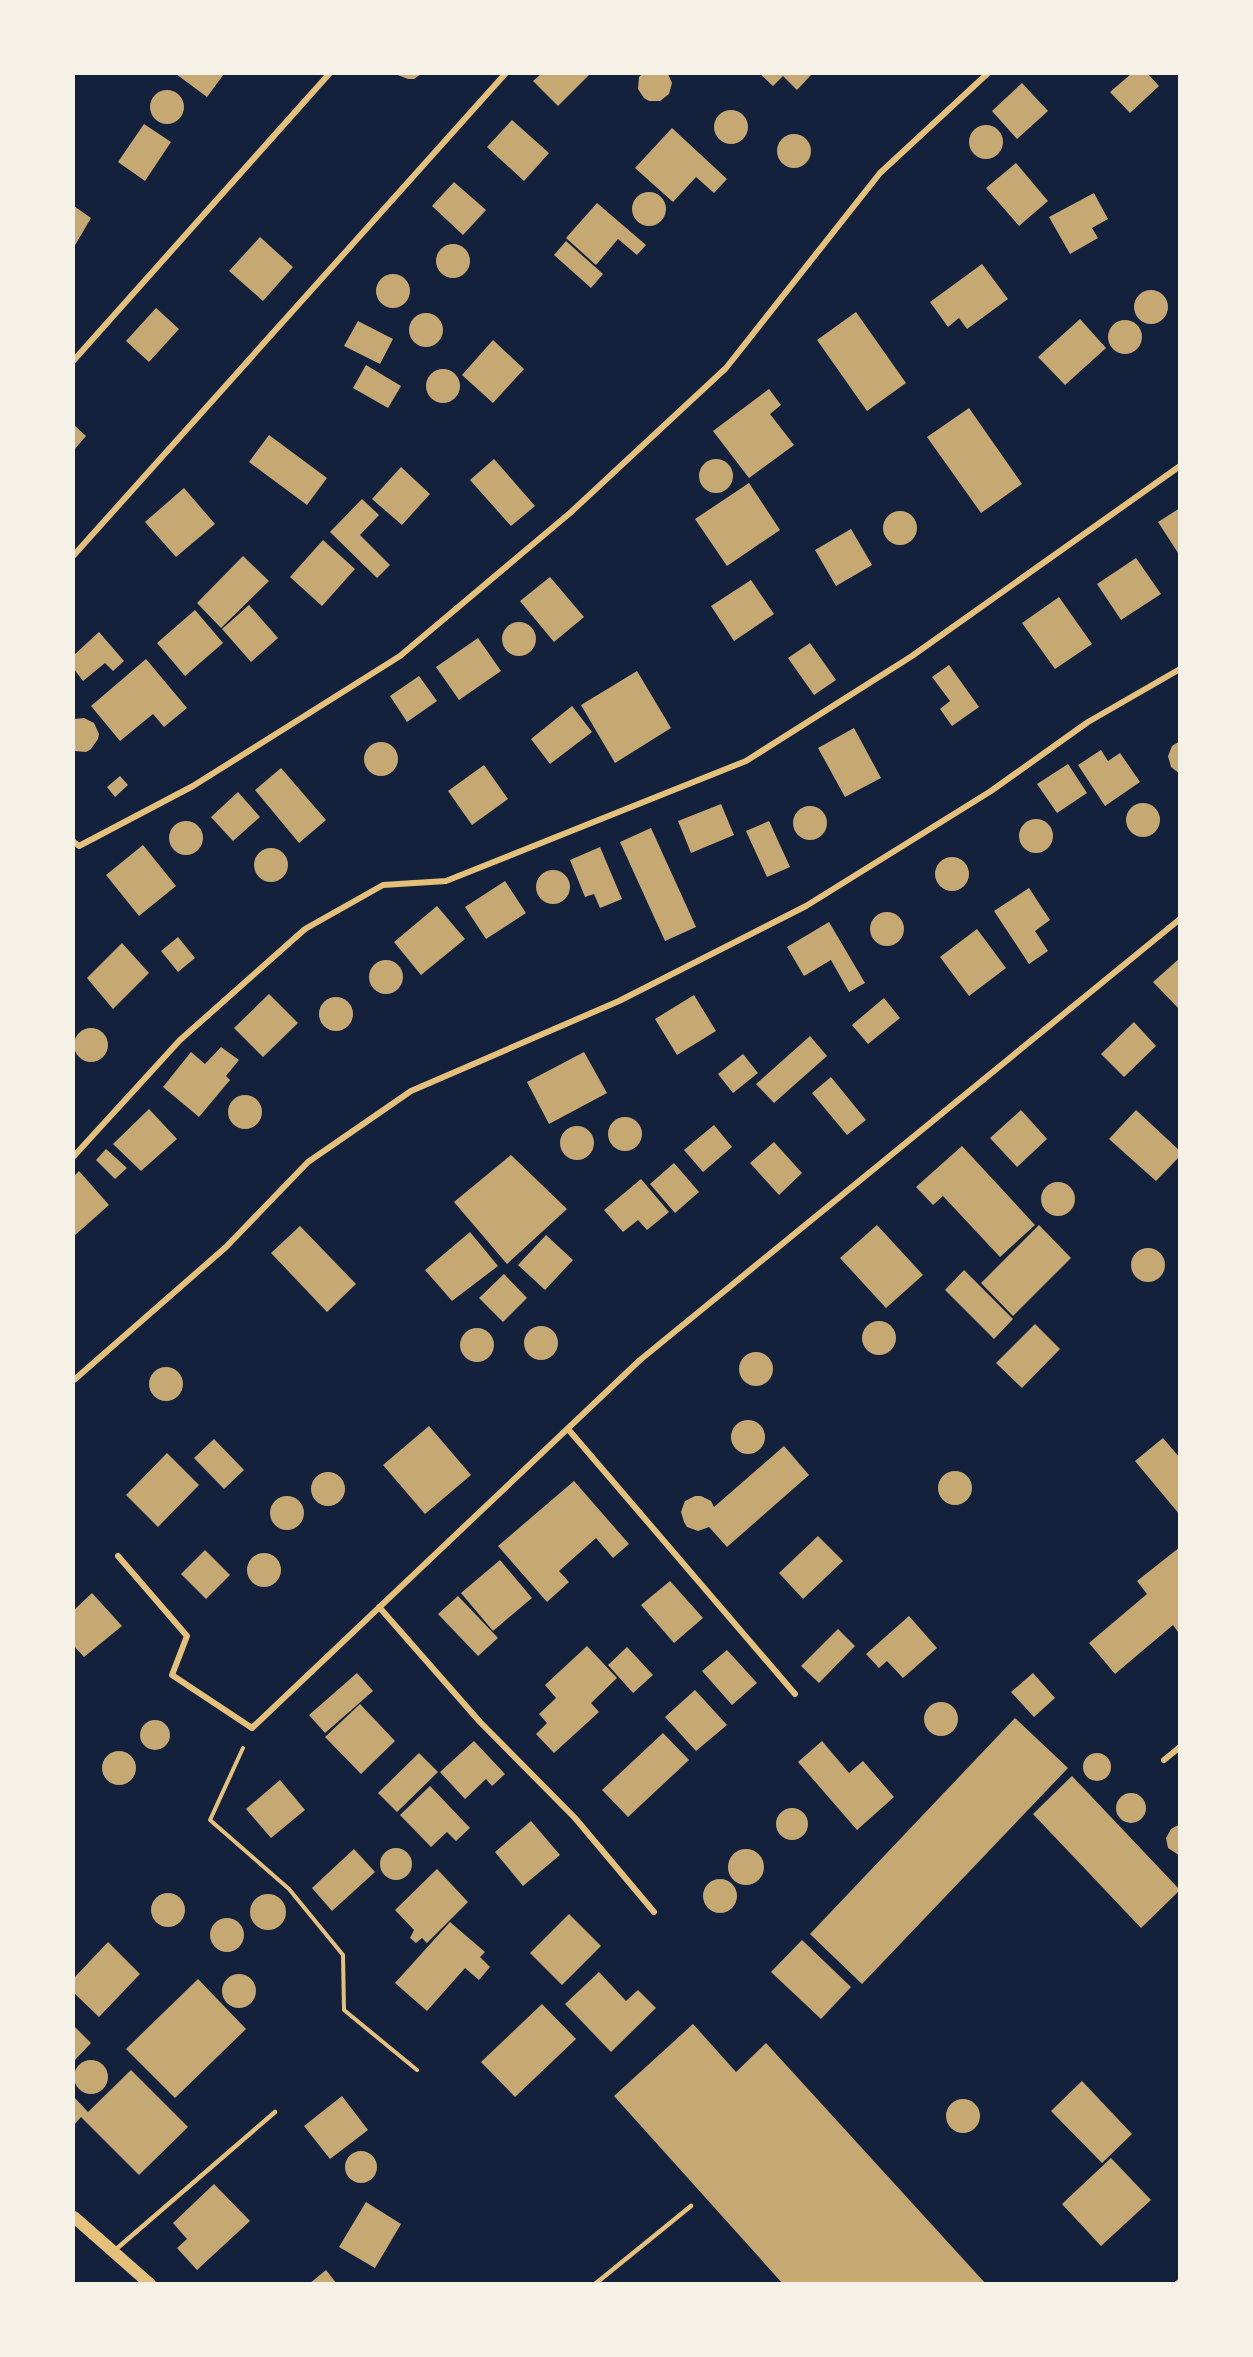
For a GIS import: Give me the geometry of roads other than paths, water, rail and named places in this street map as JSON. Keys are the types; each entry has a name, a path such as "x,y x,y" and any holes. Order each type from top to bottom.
{"main road":[{"path":"74,2217 150,2283"}],"street":[{"path":"74,360 329,74"},
{"path":"74,555 505,74"},
{"path":"74,842 79,846 193,786 400,656 570,513 726,368 880,172 987,74"},
{"path":"74,1155 180,1040 305,929 383,885 446,881 746,761 912,656 1179,466"},
{"path":"74,1380 226,1247 308,1162 411,1091 619,1000 806,906 991,791 1088,722 1179,669"},
{"path":"118,1556 187,1636 172,1675 252,1728 640,1360 1179,919"},
{"path":"567,1429 795,1694"},
{"path":"379,1607 480,1722 575,1818 654,1912"},
{"path":"1164,1760 1179,1747"}],"lane":[{"path":"114,2251 275,2112"},
{"path":"595,2283 691,2206"}]}
